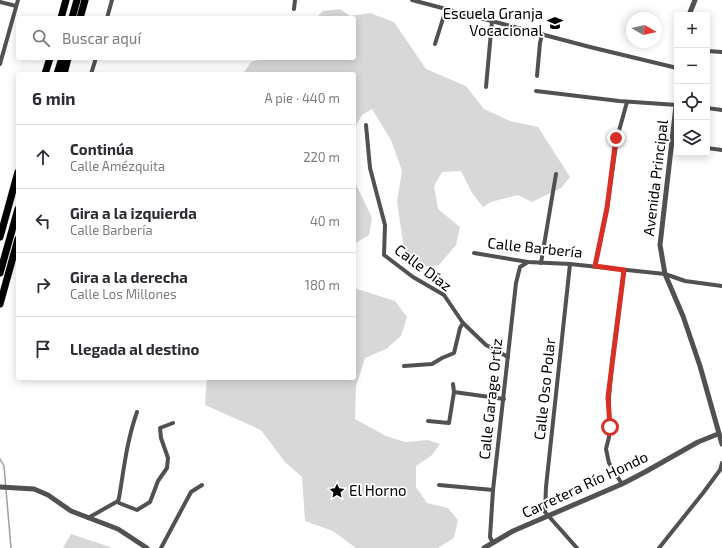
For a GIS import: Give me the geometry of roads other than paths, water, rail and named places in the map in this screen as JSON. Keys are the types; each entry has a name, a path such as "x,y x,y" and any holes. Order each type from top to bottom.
{"highway":[{"path":"62,16 66,0"},
{"path":"70,16 74,0"},
{"path":"73,16 77,0"},
{"path":"81,16 85,0"},
{"path":"46,72 49,60"},
{"path":"56,72 59,60"},
{"path":"57,72 61,60"},
{"path":"64,72 68,60"},
{"path":"0,237 16,179"},
{"path":"0,273 16,216"},
{"path":"0,304 16,246"}],"street":[{"path":"0,64 2,46 18,0"},
{"path":"108,16 112,0"},
{"path":"294,9 295,0"},
{"path":"412,0 674,67"},
{"path":"690,12 695,0"},
{"path":"0,2 16,6"},
{"path":"434,44 446,9"},
{"path":"486,87 492,21"},
{"path":"537,76 542,34"},
{"path":"710,51 722,52"},
{"path":"92,72 95,60"},
{"path":"536,91 627,102 674,105"},
{"path":"595,266 607,208 616,138 627,102"},
{"path":"710,108 722,110"},
{"name":"Calle Díaz","path":"366,125 370,168 385,225 384,255 413,277 444,295 463,323 486,345 508,357"},
{"path":"710,148 722,150"},
{"name":"Avenida Principal","path":"674,151 660,245 665,274 683,316 700,366 722,444"},
{"path":"541,263 556,174"},
{"name":"Calle Barbería","path":"474,254 528,262 595,266 665,274 686,281 722,286"},
{"name":"Calle Garage Ortiz","path":"493,543 490,537 493,490 516,283 520,267 528,262"},
{"name":"Calle Oso Polar","path":"547,516 545,512 546,487 570,264"},
{"path":"622,484 609,463 606,450 610,427 608,397 624,270"},
{"path":"404,366 432,364 454,353 460,328 463,323"},
{"path":"428,421 449,423 454,392 453,384"},
{"path":"454,392 504,400"},
{"path":"88,518 118,501 130,430 137,412"},
{"path":"118,501 119,503 137,510 150,502 158,481 167,468 168,458 161,438 160,428 173,423"},
{"name":"Carretera Río Hondo","path":"484,548 513,531 622,484 698,442 718,434"},
{"path":"659,548 703,493 720,470 722,463"},
{"path":"161,548 191,492 202,485"},
{"path":"439,485 493,490"},
{"path":"0,487 22,488 48,495 71,511 118,529 147,548"},
{"path":"547,516 577,548"}],"waterway":[{"path":"0,459 4,466 11,548"}],"place":[{"name":"Escuela Granja Vocacional","path":"555,23"},
{"name":"El Horno","path":"337,491"}]}
